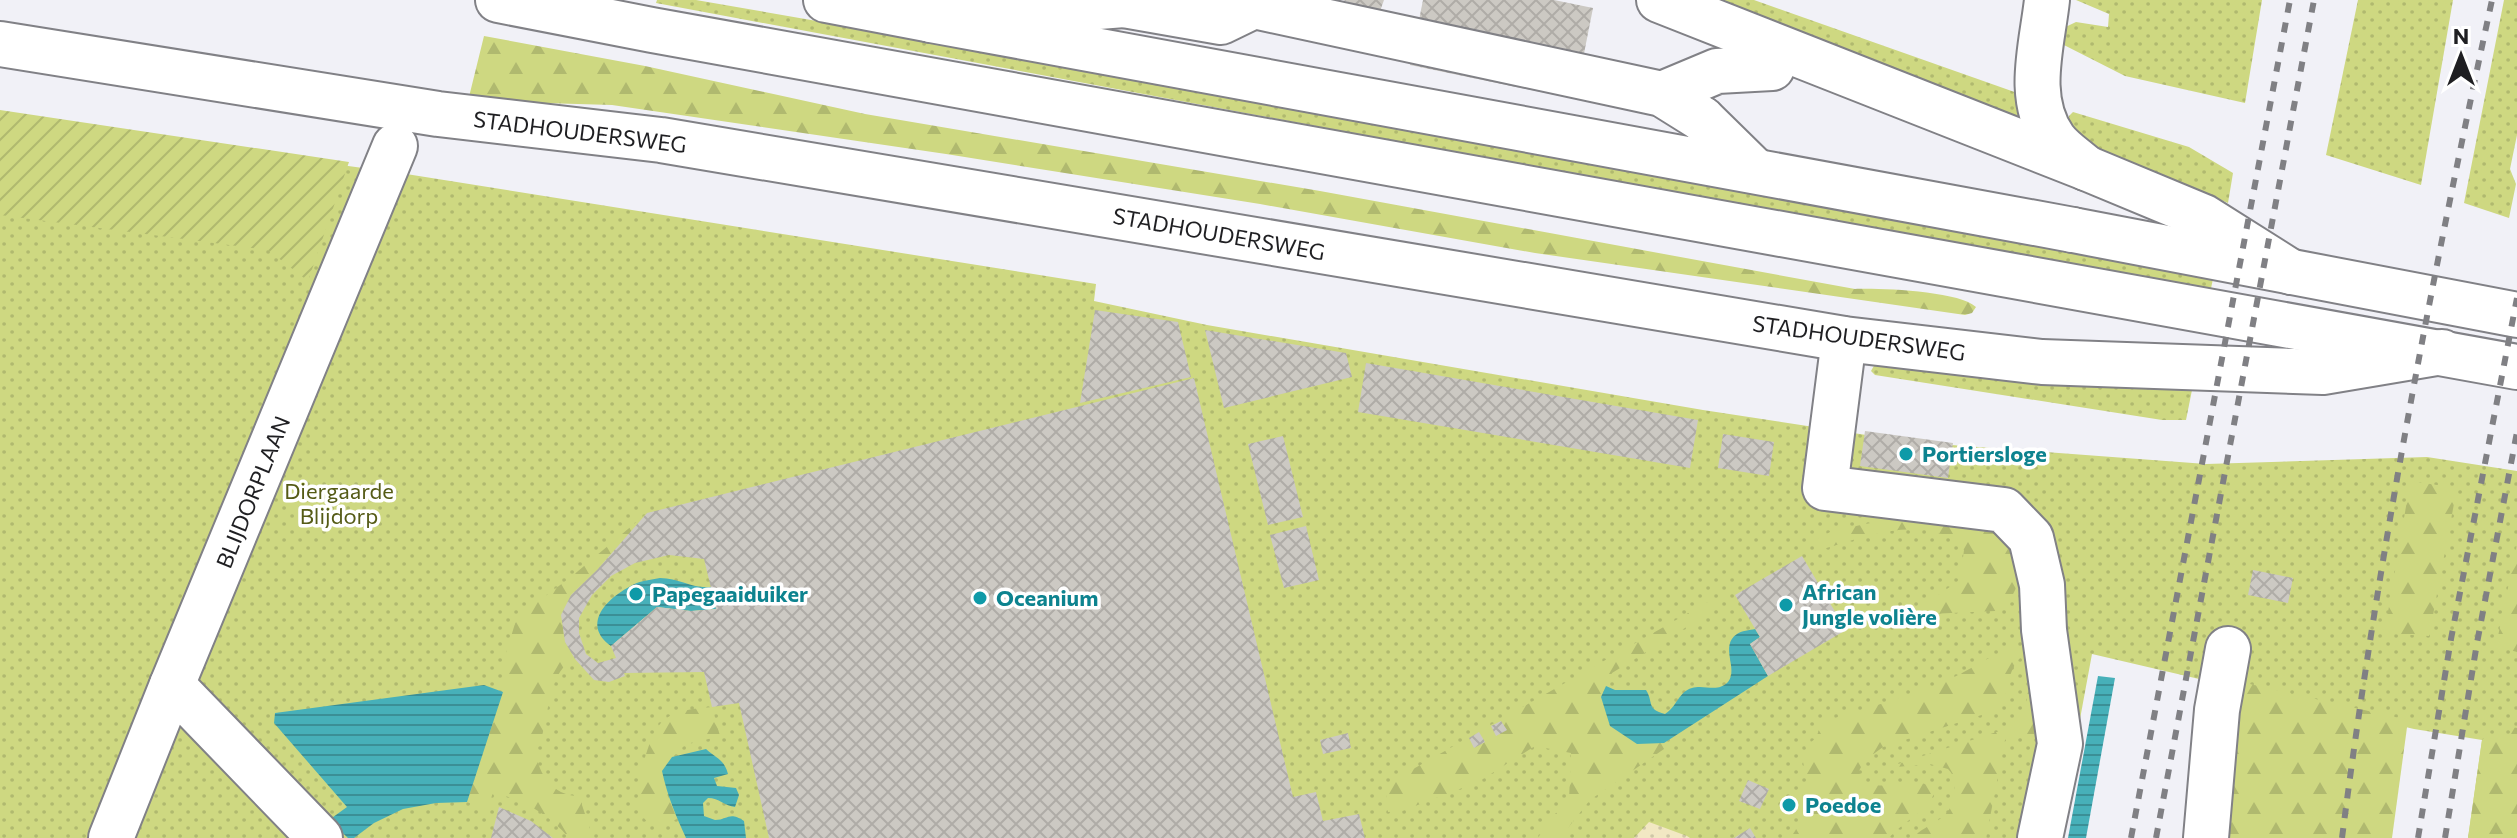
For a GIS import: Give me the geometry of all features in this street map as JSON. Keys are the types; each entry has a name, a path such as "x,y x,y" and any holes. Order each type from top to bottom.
{"main road":[{"name":"STADHOUDERSWEG","path":"498,0 2517,367"},
{"path":"826,0 1754,170 2517,315"},
{"path":"1659,0 2204,217 2291,272"},
{"path":"2047,0 2036,88 2040,116 2055,142 2086,168"},
{"path":"931,20 1124,5 1221,22 1253,3 1662,94 1702,119 1754,170"},
{"name":"STADHOUDERSWEG","path":"0,44 438,114 661,140 1844,339 2042,362 2323,372 2442,352"},
{"path":"1662,94 1717,71 1772,68 1841,73"},
{"name":"BLIJDORPLAAN","path":"111,838 395,146"},
{"path":"1844,339 1825,488 2004,510 2031,538 2042,585 2044,630 2060,744 2040,838"},
{"path":"2206,838 2217,710 2228,649"},
{"path":"172,685 320,838"}],"green space":[{"path":"657,0 696,0 1076,66 2213,279 2210,293 656,3"},
{"path":"1719,0 1754,0 2023,95 2036,125"},
{"path":"2076,0 2262,0 2245,103 2125,76 2060,43 2055,32 2076,22 2108,27 2109,14"},
{"path":"2358,0 2453,0 2421,185 2326,155"},
{"path":"2504,0 2517,0 2517,135 2510,169 2516,184 2509,218 2464,203"},
{"path":"484,36 645,66 865,114 1320,191 1855,289 1937,294 1976,307 1972,313 1965,315 1535,253 1260,204 612,105 468,101"},
{"path":"0,110 349,162 308,281 268,250 0,215"},
{"path":"2073,112 2189,147 2233,173 2228,203 2084,143 2069,123"},
{"name":"Diergaarde Blijdorp","path":"0,119 400,173 1096,284 1094,301 1207,325 1703,410 1912,442 2206,464 2427,457 2517,471 2517,838 2468,838 2482,740 2414,729 2092,654 2058,838 0,838"},
{"path":"1875,364 2194,380 2186,420 2162,420 1875,375 1871,371"},
{"path":"2410,483 2457,488 2429,636 2394,634 2385,630"},
{"path":"647,513 561,614 565,642 575,659 560,671 555,680 537,750 541,772 551,785 564,793 579,796 593,838 569,838 535,809 493,792 488,809 467,802 503,692 502,666 517,617 571,577"},
{"path":"1885,520 1952,522 1987,529 2000,536 2011,546 2015,557 2018,582 2014,593 2004,606 1995,611 1907,615 1907,611 1960,580 1964,550 1944,535 1914,529 1881,533 1820,550 1815,540 1832,531"},
{"path":"2517,544 2517,652 2496,646"},
{"path":"1713,599 1719,607 1612,673 1601,697 1637,744 1664,743 1664,749 1590,800 1560,838 1538,838 1548,821 1569,800 1571,753 1535,746 1478,782 1402,811 1388,812 1385,785"},
{"path":"2021,646 2027,651 2014,667 2005,697 1997,710 1883,747 1864,761 1859,771 1862,781 1871,785 1910,782 1928,785 1935,791 1927,805 1889,838 1790,838 1799,824 1802,799 1808,783 1803,762 1798,759 1813,751 1805,747 1816,738 1822,722 1933,686"},
{"path":"2028,673 2036,723 2034,734 2012,735 2005,740 1986,838 1912,838 1949,810 1954,780 1948,769 1930,764 1895,765 2012,727 2025,710"},
{"path":"2241,682 2408,720 2392,838 2218,838"},
{"path":"712,707 720,736 685,745 672,757 667,794 677,819 662,824 647,821 639,801 640,786 646,754 658,727 675,714"},
{"path":"2512,727 2517,728 2517,838 2468,838 2482,740 2488,734 2510,738"}],"sand":[{"path":"1649,822 1687,836 1690,838 1634,838"}],"water":[{"path":"660,578 711,587 716,609 691,611 657,607 611,646 598,630 600,614 605,606 632,585"},
{"path":"1755,629 1760,637 1750,644 1768,676 1664,743 1637,744 1610,726 1601,697 1606,686 1615,690 1646,690 1653,708 1665,714 1687,690 1715,688 1728,682 1732,671 1729,651 1732,639 1739,633"},
{"path":"2098,676 2115,678 2086,838 2068,838"},
{"path":"484,685 503,692 467,802 403,809 374,823 354,838 348,838 329,820 347,807 274,723 275,713"},
{"path":"706,749 722,762 728,774 714,778 717,786 736,788 739,795 735,807 708,798 703,803 704,816 715,820 732,816 739,818 744,821 746,838 686,838 682,830 662,771 672,757"}],"building":[{"path":"1343,0 1384,0 1379,14"},
{"path":"1423,0 1554,0 1593,8 1575,99 1410,65"},
{"path":"1095,310 1178,322 1191,377 1080,403"},
{"path":"1205,330 1346,353 1352,377 1224,408"},
{"path":"1366,363 1698,420 1690,468 1358,412"},
{"name":"Oceanium","path":"1194,378 1293,797 1316,792 1323,821 1359,814 1365,838 769,838 739,703 712,707 704,672 624,673 625,676 609,682 594,680 565,642 561,615 571,595 647,513","holes":["669,555 704,559 716,609 691,611 657,607 611,646 616,658 598,663 586,654 579,633 579,618 592,595 611,576 635,563"]},
{"name":"Portiersloge","path":"1865,431 1953,443 1948,478 1860,466"},
{"path":"1723,434 1774,442 1769,476 1718,468"},
{"path":"1283,436 1303,517 1268,525 1248,444"},
{"path":"1306,526 1319,580 1284,588 1270,535"},
{"name":"African Jungle volière","path":"1802,556 1846,630 1768,676 1750,644 1760,637 1735,595"},
{"path":"2253,570 2293,578 2288,603 2248,595"},
{"path":"1501,721 1507,730 1496,736 1491,726"},
{"path":"1479,732 1485,742 1474,748 1469,738"},
{"path":"1348,733 1351,748 1323,754 1320,740"},
{"path":"1748,780 1769,789 1760,809 1739,801"},
{"path":"499,807 531,821 553,838 491,838"},
{"path":"1750,828 1756,838 1734,838"}],"railway":[{"path":"2131,838 2290,0"},
{"path":"2156,838 2314,0"},
{"path":"2342,838 2389,522 2448,208 2492,0"},
{"path":"2418,838 2451,639 2517,298"},
{"path":"2445,838 2477,643 2517,432"}],"place":[{"name":"Portiersloge","path":"1906,454"},
{"name":"Papegaaiduiker","path":"636,594"},
{"name":"Oceanium","path":"980,598"},
{"name":"African Jungle volière","path":"1786,605"},
{"name":"Poedoe","path":"1789,805"}]}
